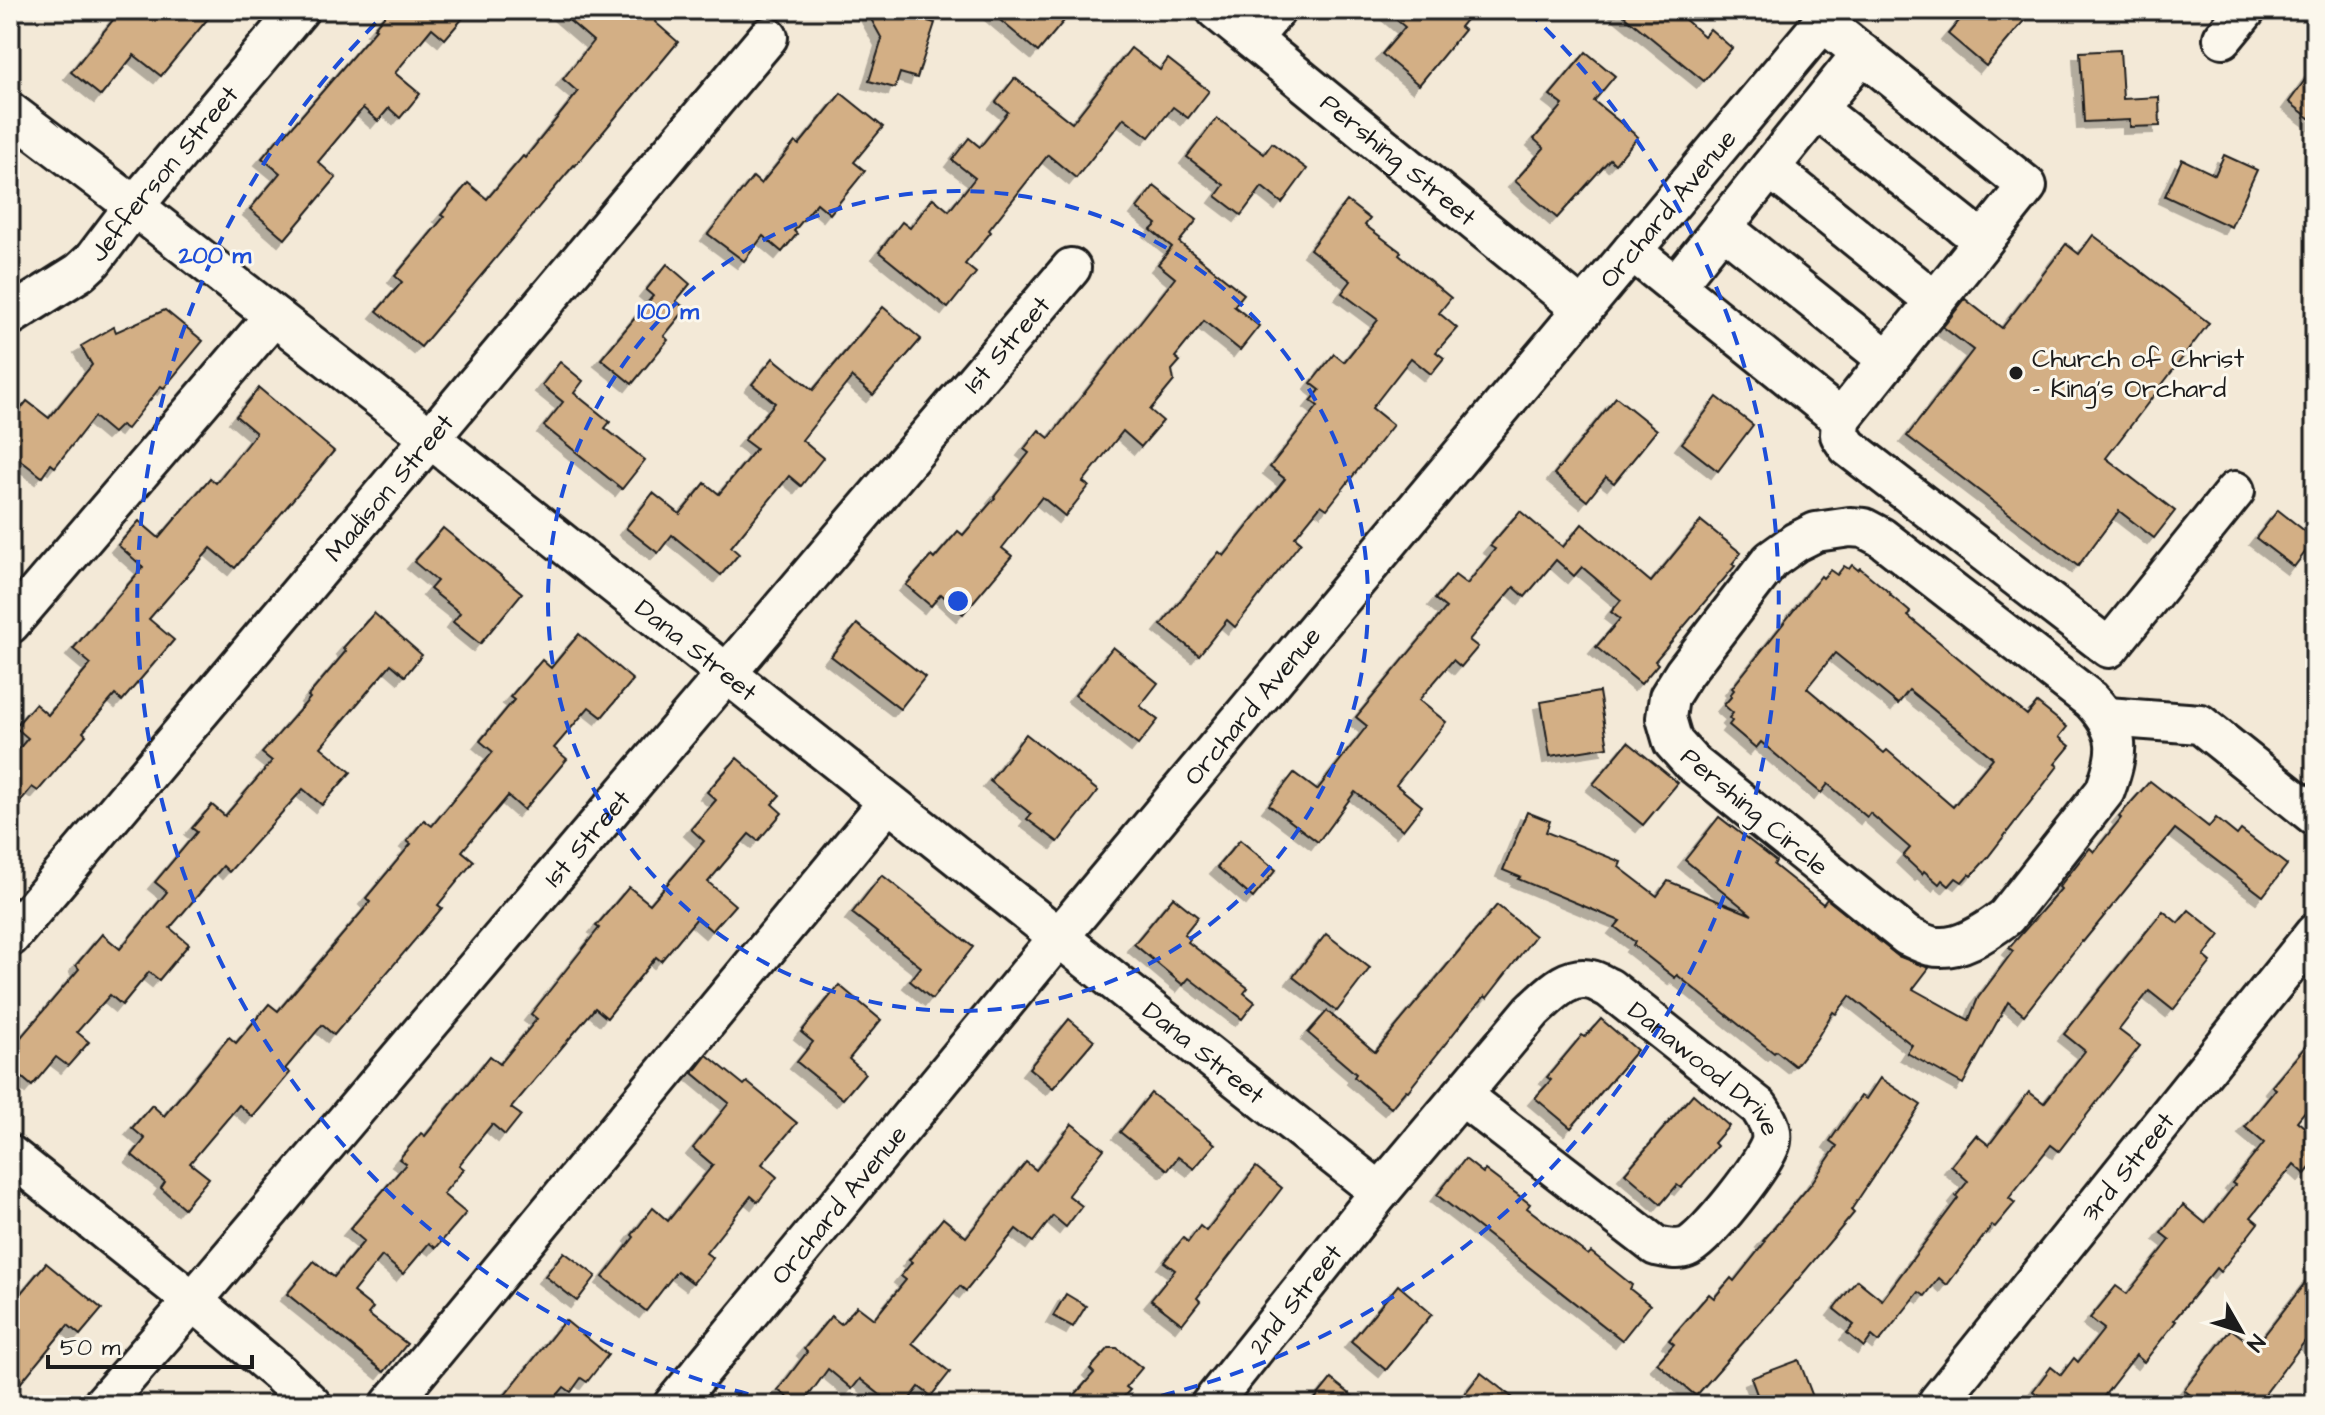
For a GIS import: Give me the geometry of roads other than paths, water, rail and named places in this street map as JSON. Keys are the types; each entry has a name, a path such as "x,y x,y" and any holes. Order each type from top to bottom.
{"street":[{"name":"Jefferson Street","path":"10,316 80,272 93,260 134,206 299,10"},
{"name":"Pershing Street","path":"1216,10 1583,310"},
{"path":"1252,39 1276,10"},
{"path":"1828,16 1862,53 2027,186 1841,419 1840,435 1848,447 2109,648 2235,491"},
{"name":"Orchard Avenue","path":"673,1405 1058,938 1828,16"},
{"name":"Madison Street","path":"10,937 768,37"},
{"path":"1675,286 1862,53"},
{"path":"1817,109 1983,241"},
{"name":"Dana Street","path":"10,112 430,438 1380,1192"},
{"path":"1770,168 1935,301"},
{"path":"1722,227 1888,360"},
{"path":"1632,251 1841,419"},
{"name":"1st Street","path":"102,1405 1071,268"},
{"path":"10,624 274,316"},
{"name":"Pershing Circle","path":"1850,527 1864,528 1881,537 2091,700 2107,717 2116,750 2105,791 2006,917 1968,941 1932,947 1907,936 1691,762 1673,742 1666,718 1669,697 1684,673 1771,560 1816,532 1850,527"},
{"path":"2107,717 2200,724 2315,816"},
{"path":"390,1405 888,802"},
{"name":"3rd Street","path":"1938,1402 2315,933"},
{"name":"Danawood Drive","path":"1380,1192 1533,1010 1560,986 1574,980 1590,979 1609,988 1759,1107 1769,1123 1771,1140 1767,1157 1705,1234 1689,1247 1674,1250 1656,1246 1462,1096"},
{"path":"10,1155 193,1301 312,1405"},
{"name":"2nd Street","path":"1210,1405 1380,1192"}],"place":[{"name":"Church of Christ - King's Orchard","path":"2016,373"}]}
